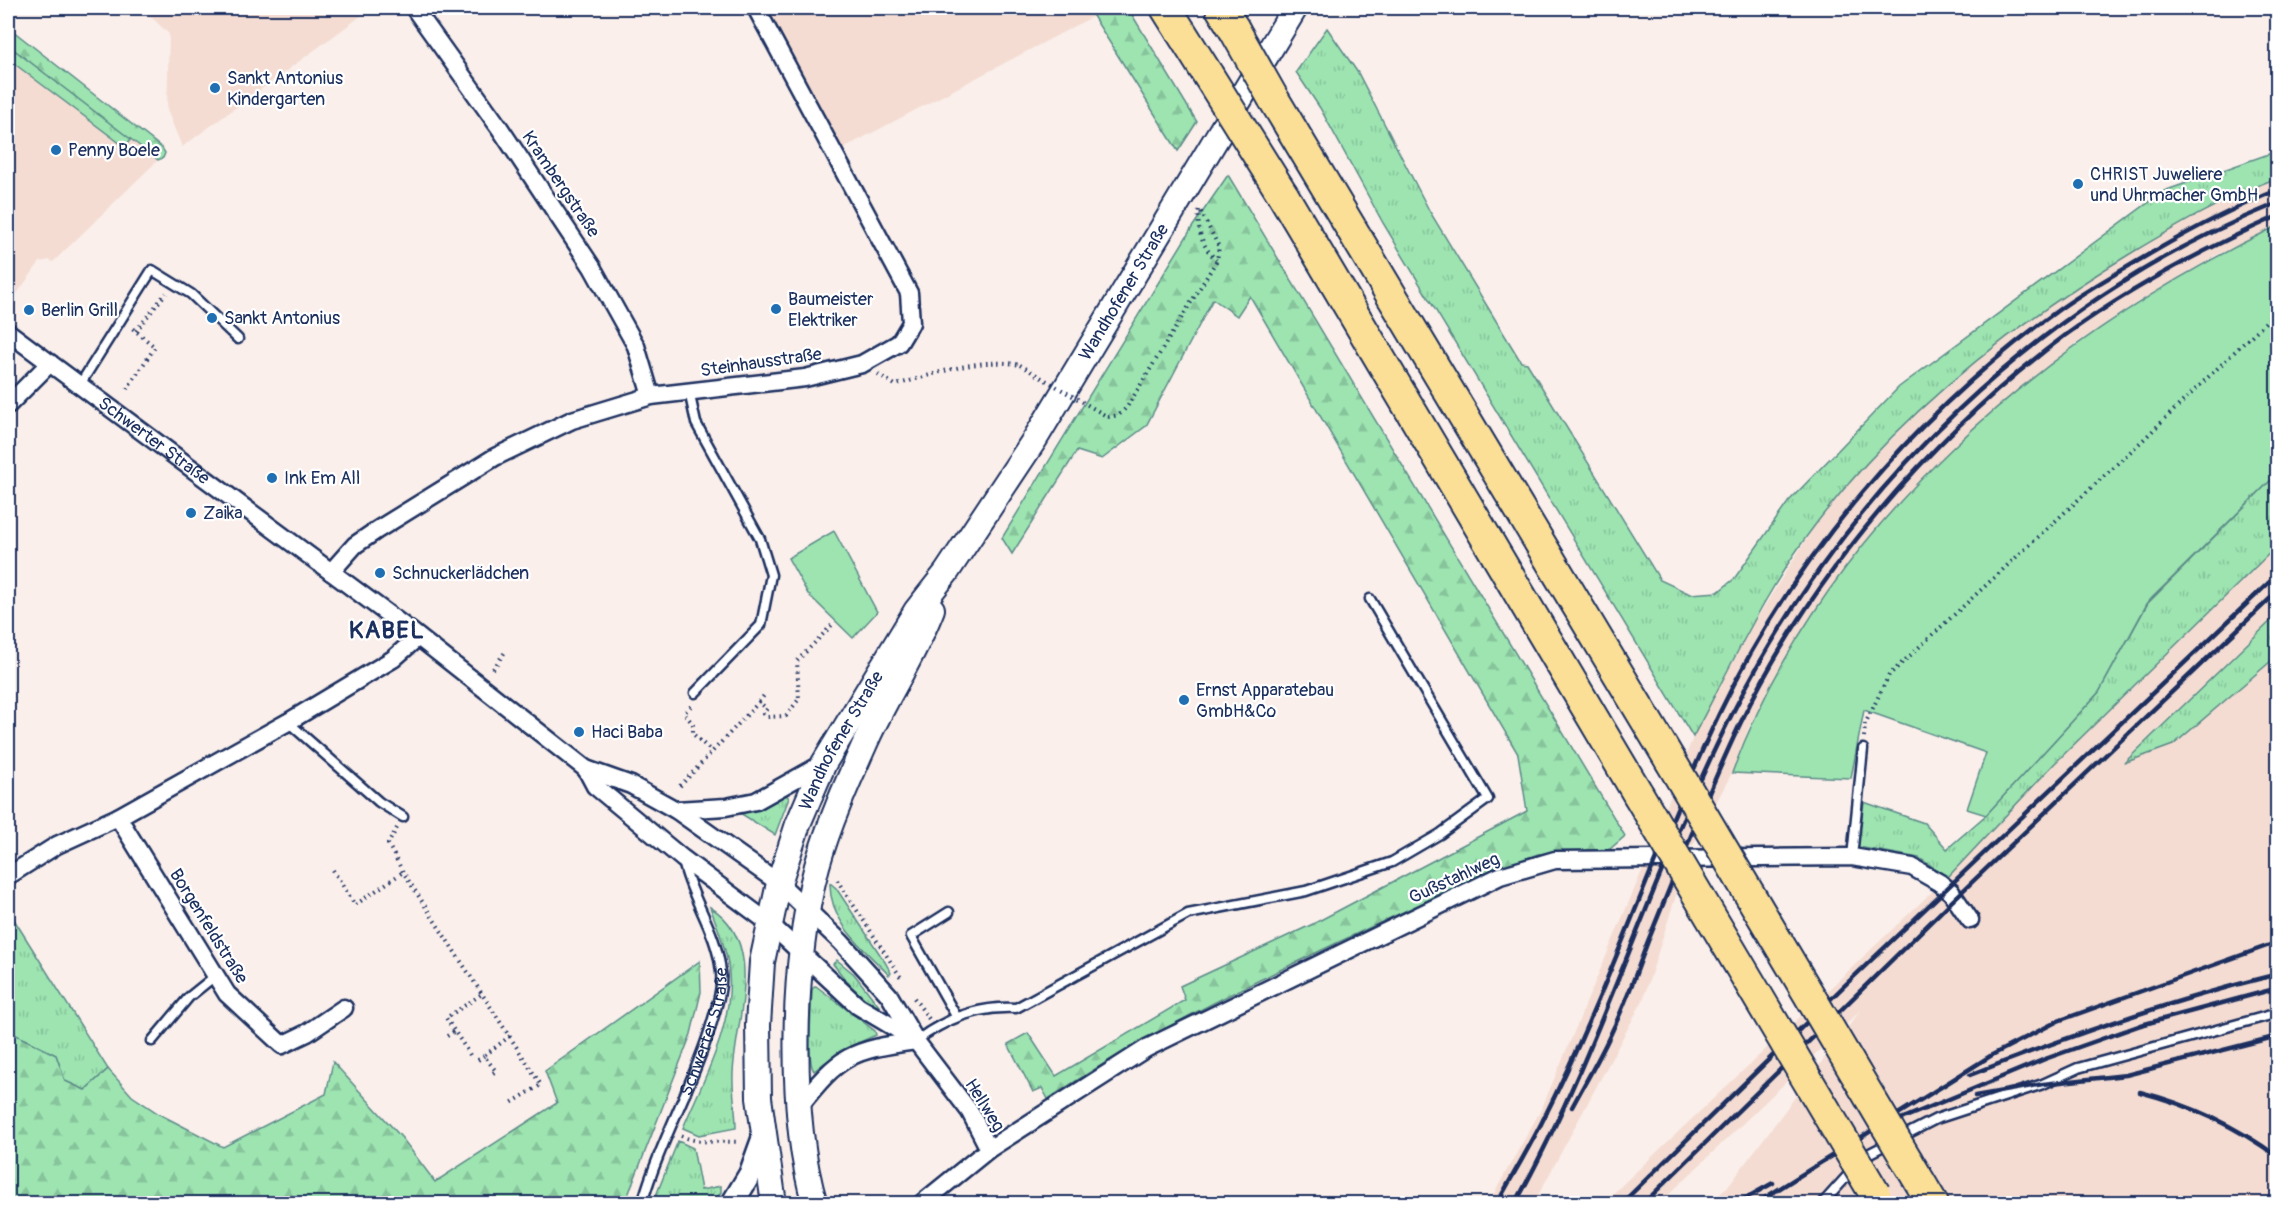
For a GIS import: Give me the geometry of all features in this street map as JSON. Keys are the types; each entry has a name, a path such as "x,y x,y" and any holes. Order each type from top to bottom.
{"highway":[{"path":"1166,8 1283,195 1878,1199"},
{"path":"1228,18 1273,98 1671,760 1933,1203"}],"main road":[{"name":"Wandhofener Straße","path":"768,923 798,824 824,763 916,610 946,573 1035,438 1295,8"},
{"name":"Wandhofener Straße","path":"809,911 817,865 830,828 868,738 928,621 946,573"},
{"path":"809,911 798,1011 799,1107 811,1201"},
{"path":"768,923 762,962 758,1025 759,1098 774,1203"}],"street":[{"name":"Krambergstraße","path":"414,8 499,127 592,267 636,346 651,396"},
{"name":"Steinhausstraße","path":"331,572 355,545 495,457 572,420 651,396 805,378 862,364 899,343 911,323 909,293 756,8"},
{"name":"Schwerter Straße","path":"8,332 418,637 586,769 631,785 676,810 779,883 809,911"},
{"path":"8,405 50,363"},
{"path":"8,876 57,845 118,817 288,722 393,659 418,637"},
{"path":"676,810 726,807 756,801 824,763"},
{"name":"Schwerter Straße","path":"586,769 596,786 682,858 803,952"},
{"name":"Borgenfeldstraße","path":"118,817 227,994 282,1045 307,1033 344,1008"},
{"name":"Gußstahlweg","path":"989,1149 1147,1048 1500,876 1555,860 1852,857 1912,867 1951,892 1971,920"},
{"name":"Hellweg","path":"809,911 889,995 916,1041 970,1112 989,1149 921,1203"},
{"name":"Hellweg","path":"803,952 858,1006 916,1041"},
{"path":"799,1107 830,1068 852,1054 867,1049 916,1041"},
{"path":"732,1203 750,1174 763,1138"}],"lane":[{"path":"79,386 152,270 191,294 238,339"},
{"path":"689,392 696,423 760,539 771,575 761,625 695,693"},
{"path":"916,1041 934,1027 956,1016 997,1007 1016,1008 1188,915 1306,891 1392,862 1440,834 1488,799 1370,599"},
{"path":"288,722 379,802 403,817"},
{"path":"1852,857 1863,749"},
{"name":"Schwerter Straße","path":"642,1203 701,1057 719,999 721,973 715,944 703,910 688,886 682,858"},
{"path":"949,912 911,936 956,1016"},
{"path":"152,1041 189,997 215,976"},
{"path":"1822,1203 1866,1155 1936,1119 2043,1084 2078,1068 2277,1012"}],"path":[{"path":"862,364 895,385 1002,361 1020,365 1108,417 1119,415 1127,407 1217,260 1219,247 1200,208 1186,186"},
{"path":"1200,208 1198,226 1201,240 1217,260"},
{"path":"135,331 163,297"},
{"path":"1863,749 1865,724 1889,675 2144,439 2277,310"},
{"path":"122,319 155,347 127,389"},
{"path":"759,702 767,709 763,714 766,717 786,716 799,699 797,661 833,624"},
{"path":"493,669 505,652"},
{"path":"680,786 765,694"},
{"path":"686,711 693,724 693,734 711,752"},
{"path":"403,817 388,844 403,872 541,1085 512,1103"},
{"path":"333,870 355,905 403,872"},
{"path":"834,872 838,884 934,1027"},
{"path":"470,1054 462,1046 446,1018 482,994"},
{"path":"447,1036 455,1031"},
{"path":"478,1060 510,1036"},
{"path":"484,1056 495,1071 492,1073"},
{"path":"680,1135 697,1143 713,1140 739,1142"}],"shaded area":[{"name":"Sankt Antonius Kindergarten","path":"145,8 372,8 182,147 167,110 169,34 149,15"},
{"path":"756,8 1088,8 1094,16 834,153"},
{"name":"Penny Boele","path":"8,45 158,160 53,262 50,260 40,262 10,303 8,301"},
{"path":"2277,178 2277,226 2217,255 2136,303 2074,345 1959,442 1903,499 1818,606 1749,727 1732,773 1693,845 1652,844 1693,737 1750,629 1817,522 1866,464 1926,405 1989,351 2052,302 2198,213"},
{"path":"2277,546 2277,615 2125,762 2173,745 2277,656 2277,1203 1711,1203 1728,1186 1861,1010 1660,1203 1602,1204 1934,890 1953,910 1966,898 1948,877 2054,764"},
{"path":"1644,866 1685,867 1643,1000 1534,1203 1488,1204 1542,1108"}],"green space":[{"path":"1088,8 1128,8 1197,122 1178,151"},
{"path":"8,27 162,148 165,153 163,158 158,160 8,45"},
{"path":"1327,28 1358,73 1430,212 1521,362 1527,363 1660,580 1690,594 1718,592 1734,579 1789,501 1899,387 2164,191 2277,151 2277,178 2204,212 2089,279 2004,340 1923,407 1851,481 1800,546 1766,599 1693,737 1383,223 1320,108 1296,72"},
{"path":"8,45 131,139 125,147 8,59"},
{"path":"1228,175 1625,836 1610,849 1538,854 1486,873 1207,1006 1100,1066 1048,1099 1042,1088 1033,1092 1008,1044 1028,1033 1056,1076 1185,1000 1180,986 1313,924 1527,811 1518,754 1250,296 1237,316 1213,299 1146,426 1102,459 1077,451 1012,554 1002,538 1193,226"},
{"path":"2277,226 2277,474 2148,602 2099,692 1986,815 1967,809 1986,753 1864,710 1851,778 1732,773 1772,683 1823,599 1884,520 1952,448 2027,383 2107,324 2191,271"},
{"path":"2277,474 2277,546 2054,764 1948,877 1919,858 1858,847 1864,802 1924,823 1947,849 1986,815 2099,692 2148,603"},
{"path":"834,531 877,612 853,638 808,594 788,558"},
{"path":"2277,615 2277,656 2173,745 2124,763"},
{"path":"785,794 789,798 775,835 740,813 764,807"},
{"path":"830,883 836,888 885,962 891,973 889,975 859,945 842,922 831,897"},
{"path":"710,907 728,922 738,941 743,962 744,984 733,1073 736,1128 699,1135 683,1128 717,1049 728,1007 730,985 725,949"},
{"path":"8,910 108,1069 85,1090 65,1081 56,1055 8,1031"},
{"path":"837,960 854,974 879,1006 874,1006 852,988 833,964"},
{"path":"700,961 701,992 691,1034 625,1203 15,1204 8,1193 8,1031 56,1055 65,1081 85,1090 108,1069 132,1096 159,1114 223,1147 326,1094 333,1062 402,1138 435,1182 557,1103 545,1071"},
{"path":"816,986 875,1031 876,1035 840,1051 814,1071 810,1056 810,1032 812,989"},
{"path":"678,1141 693,1148 701,1190 721,1186 721,1193 711,1203 653,1203"}],"railway":[{"path":"1497,1204 1537,1132 1566,1072 1719,714 1749,655 1822,544 1907,442 1955,395 2057,311 2104,280 2168,243 2278,190"},
{"path":"1515,1204 1574,1084 1676,836 1732,714 1779,631 1832,552 1893,478 1959,409 2031,347 2108,291 2191,243 2278,203"},
{"path":"1572,1107 1618,1018 1715,778 1740,724 1769,668 1803,613 1880,510 1969,416 2017,373 2067,334 2117,300 2169,270 2278,216"},
{"path":"1621,1204 1843,987 2278,574"},
{"path":"1643,1204 1948,905 2278,591"},
{"path":"1755,1204 1992,1055 2058,1021 2278,942"},
{"path":"1970,1075 2122,1019 2278,974"},
{"path":"1901,1119 2045,1059 2141,1025 2278,988"},
{"path":"1975,1096 2043,1084 2126,1075 2278,1036"},
{"path":"2140,1092 2177,1103 2229,1126 2278,1157"},
{"path":"1735,1204 1773,1183"}],"place":[{"name":"Sankt Antonius Kindergarten","path":"215,88"},
{"name":"Penny Boele","path":"56,150"},
{"name":"CHRIST Juweliere und Uhrmacher GmbH","path":"2078,184"},
{"name":"Baumeister Elektriker","path":"776,309"},
{"name":"Berlin Grill","path":"29,310"},
{"name":"Sankt Antonius","path":"212,318"},
{"name":"Ink Em All","path":"272,478"},
{"name":"Zaika","path":"191,513"},
{"name":"Schnuckerlädchen","path":"380,573"},
{"name":"Ernst Apparatebau GmbH&Co","path":"1184,700"},
{"name":"Haci Baba","path":"579,732"}],"district":[{"name":"KABEL","path":"387,630"}]}
